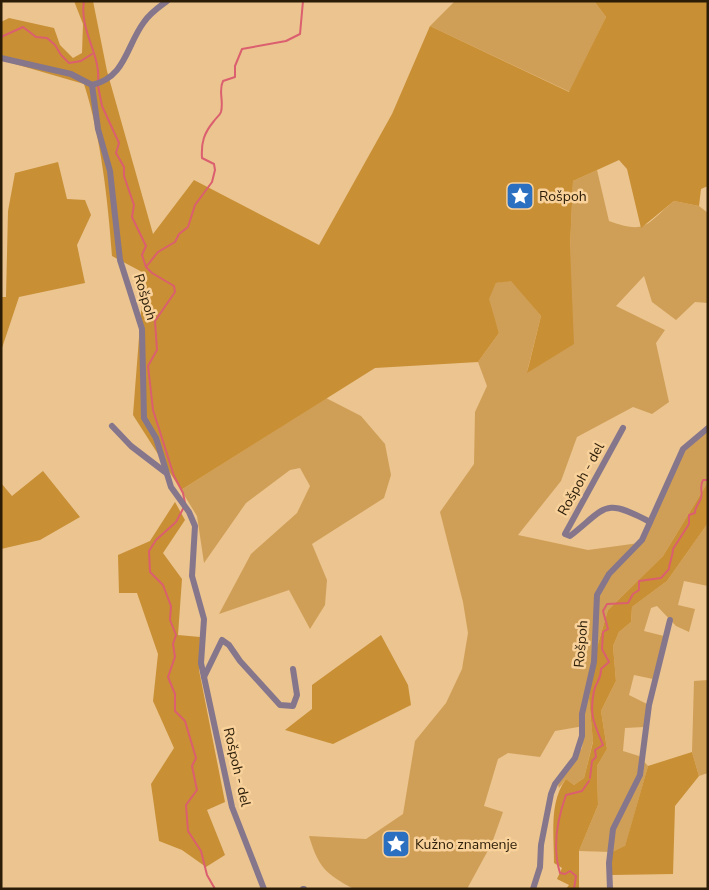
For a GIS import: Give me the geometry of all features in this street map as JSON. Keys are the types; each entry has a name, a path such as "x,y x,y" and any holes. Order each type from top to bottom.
{"street":[{"path":"1,58 71,74 97,84 110,79 118,70 144,21 167,1"},
{"name":"Rošpoh","path":"97,84 98,129 110,171 120,260 142,330 144,418 156,438 171,486 180,503 189,512"},
{"path":"112,426 131,446 166,473"},
{"name":"Rošpoh - del","path":"623,428 565,534 570,536 602,510 612,506 623,508 650,522"},
{"name":"Rošpoh","path":"533,889 540,867 551,794 555,784 575,758 582,736 582,714 594,662 597,595 609,574 642,540 677,458 683,449 708,428"},
{"name":"Rošpoh - del","path":"189,512 194,526 195,538 192,576 204,619 201,663 232,807 264,889"},
{"path":"610,889 613,829 640,775 649,705 670,620"},
{"path":"204,677 222,640 229,645 240,661 280,706 287,707 293,706 297,695 293,668"}],"shaded area":[{"path":"74,1 93,1 107,71 153,234 194,180 319,245 392,114 430,26 569,92 606,17 594,1 708,1 708,186 701,189 699,206 674,201 641,228 627,169 619,160 573,181 570,247 574,344 527,373 541,316 511,281 496,283 489,299 499,333 478,362 375,368 181,490 133,415 144,273 112,256 103,169 95,126 84,84 1,60 1,22 9,18 54,28 60,45 73,58 82,53 83,24"},
{"path":"455,1 594,1 606,17 570,92 430,26"},
{"path":"58,162 67,199 85,200 91,215 77,245 85,283 19,297 1,351 1,297 6,297 8,211 15,173"},
{"path":"597,170 609,221 631,227 639,227 651,221 674,201 699,206 708,213 708,303 695,302 676,320 652,302 644,276 616,306 665,330 656,343 669,402 652,414 633,407 577,437 561,481 518,535 588,550 639,543 681,451 708,431 708,482 663,556 608,610 595,654 589,698 593,741 584,778 574,785 566,779 559,788 558,785 582,748 584,726 555,731 540,757 508,753 498,759 484,806 503,812 492,843 467,889 354,889 329,874 316,855 309,836 366,839 403,814 415,741 446,703 462,669 468,633 463,602 440,512 474,464 475,412 487,386 478,362 499,333 488,299 496,283 511,280 541,316 527,372 570,247 573,181"},
{"path":"326,398 361,416 385,444 391,475 384,498 312,544 327,580 325,605 310,629 289,590 219,614 251,554 297,513 310,486 300,468 290,470 246,503 204,563 197,516 181,490"},
{"path":"43,471 80,517 40,540 1,549 1,483 12,496"},
{"path":"708,482 708,523 667,581 632,607 631,622 619,632 613,646 616,681 601,711 607,749 597,766 598,805 579,851 579,889 566,889 569,885 557,879 562,868 554,863 553,830 555,808 557,798 566,779 574,785 584,778 593,742 589,698 595,654 608,610 663,556"},
{"path":"175,502 185,520 163,553 182,579 178,635 200,637 199,670 225,802 207,810 225,855 206,867 182,850 159,841 151,784 174,748 153,701 158,654 137,593 119,593 118,555 150,541"},
{"path":"708,523 708,586 684,581 678,605 695,609 689,632 676,626 657,606 651,608 644,631 664,636 653,679 634,675 629,695 647,704 644,727 625,728 623,751 639,756 648,766 625,847 612,852 579,851 598,805 597,766 607,749 601,711 616,681 613,646 619,632 631,622 632,607 667,581"},
{"path":"381,635 408,685 411,705 333,744 285,730 312,709 312,685"},
{"path":"708,680 708,773 699,776 692,752 694,681"},
{"path":"692,752 699,776 675,806 673,874 612,875 612,852 625,846 648,766"}],"waterway":[{"path":"84,1 84,22 96,62 98,81"},
{"path":"146,267 158,252 175,242 179,234 188,227 195,205 212,182 215,170 214,164 202,158 202,147 208,130 221,112 221,88 223,81 235,77 235,66 242,49 286,41 300,34 303,1"},
{"path":"1,37 23,27 36,37 47,38 69,63 81,61 92,54"},
{"path":"98,86 102,106 119,143 116,153 124,167 124,176 134,205 132,217 146,246 142,255 146,267 152,273 174,286 175,292 155,321 157,350 148,366 153,410 174,476 183,493 185,503"},
{"path":"590,778 592,761 596,757 595,750 603,745 592,713 594,691 601,669 609,662 602,649 603,632 608,629 603,611 607,604 628,603 633,594 639,590 639,581 661,578 669,569 673,549 689,524 689,515 695,513 701,498 703,480 708,480"},
{"path":"184,507 176,522 156,540 149,551 150,572 163,585 171,606 170,620 176,635 173,644 175,657 168,677 175,694 175,711 185,721 196,758 192,766 197,790 186,805 188,831 201,851 207,875 215,889"},
{"path":"574,889 576,876 570,871 565,874 560,873 556,853 557,834 560,814 566,795 582,791 589,781"}],"place":[{"name":"Rošpoh","path":"520,196"},
{"name":"Kužno znamenje","path":"396,844"}]}
